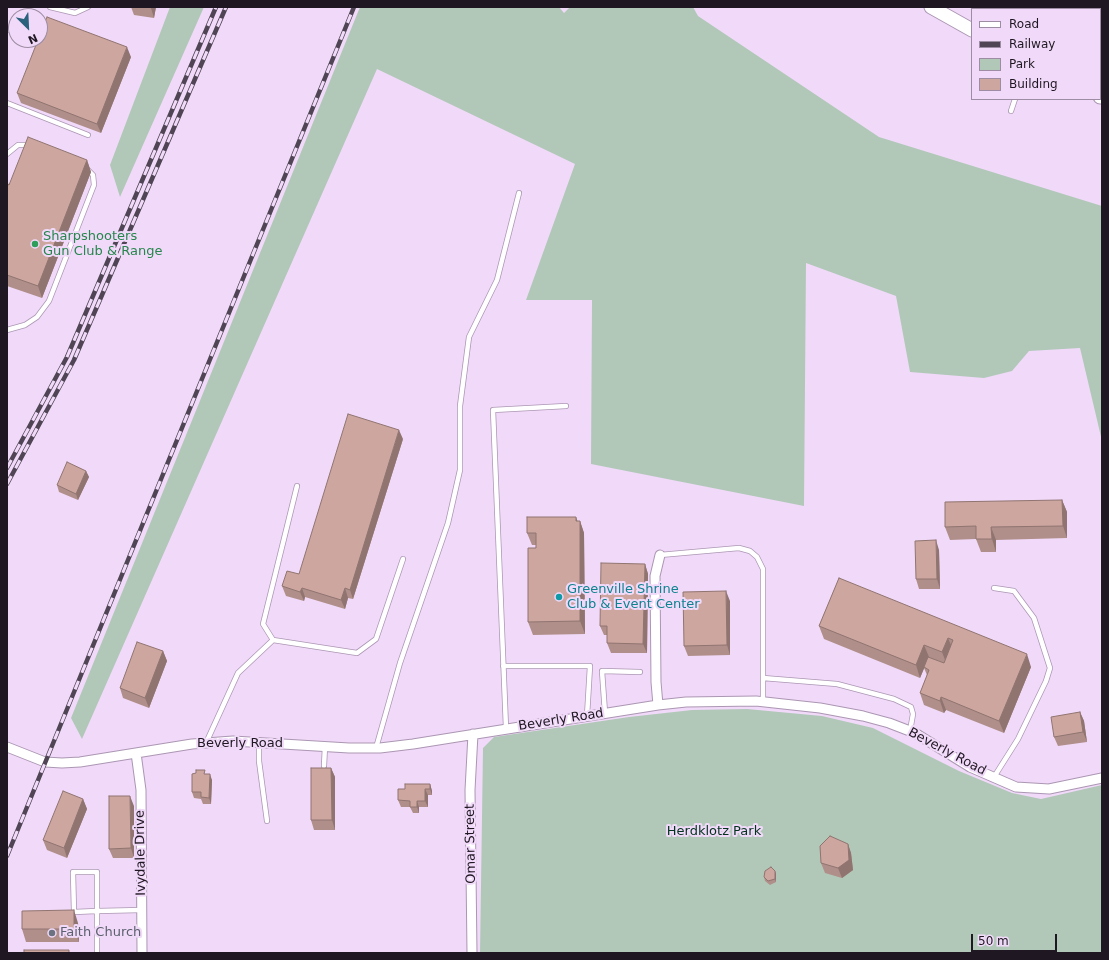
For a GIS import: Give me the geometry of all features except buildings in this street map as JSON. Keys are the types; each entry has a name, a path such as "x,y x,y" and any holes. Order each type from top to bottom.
{"street":[{"path":"931,7 971,29"},
{"path":"658,705 656,682 655,576 660,555"},
{"name":"Beverly Road","path":"7,747 45,762 62,763 80,762 206,743 259,742 376,748 413,744 658,705 686,702 764,702 820,708 863,716 910,731 936,745 970,767 1016,787 1031,789 1062,787 1102,778"},
{"name":"Omar Street","path":"472,953 470,790 473,734"},
{"name":"Ivydale Drive","path":"136,753 141,790 142,953"}],"lane":[{"path":"50,7 75,12 88,7"},
{"path":"1011,111 1015,100"},
{"path":"7,103 88,135"},
{"path":"7,154 18,145 27,144 34,147"},
{"path":"7,330 25,325 36,317 49,301 94,185 91,172 80,165"},
{"path":"376,748 400,663 448,523 460,470 460,406 469,337 497,280 519,193"},
{"path":"506,728 493,410 566,406"},
{"path":"297,486 263,624 273,640 357,653 376,639 403,559"},
{"path":"660,555 739,548 750,551 757,557 762,569 764,702"},
{"path":"994,588 1014,591 1034,618 1050,668 1046,681 1018,739 994,777"},
{"path":"206,743 238,673 273,640"},
{"path":"503,666 590,666 587,716"},
{"path":"605,713 602,672 640,672"},
{"path":"763,678 837,684 894,699 911,707 913,714 910,731"},
{"path":"259,742 259,761 267,821"},
{"path":"324,766 325,746"},
{"path":"97,953 97,911 97,872 73,872 74,912 97,911 142,910"}],"green space":[{"path":"170,7 204,7 120,197 110,165"},
{"path":"360,7 559,7 564,13 570,7 693,7 698,16 879,137 1102,206 1102,441 1080,348 1029,351 1012,371 984,378 910,372 896,296 806,263 804,506 591,464 592,300 526,300 575,164 377,69 82,739 71,718"},
{"name":"Herdklotz Park","path":"747,709 822,716 873,728 959,771 1012,793 1041,799 1102,785 1102,953 480,953 483,748 494,737 629,717 692,710"}],"railway":[{"path":"7,468 67,357 216,7"},
{"path":"7,484 74,360 226,7"},
{"path":"7,856 354,7"}],"place":[{"name":"Sharpshooters Gun Club & Range","path":"35,244"},
{"name":"Greenville Shrine Club & Event Center","path":"559,597"},
{"name":"Faith Church","path":"52,933"}]}
